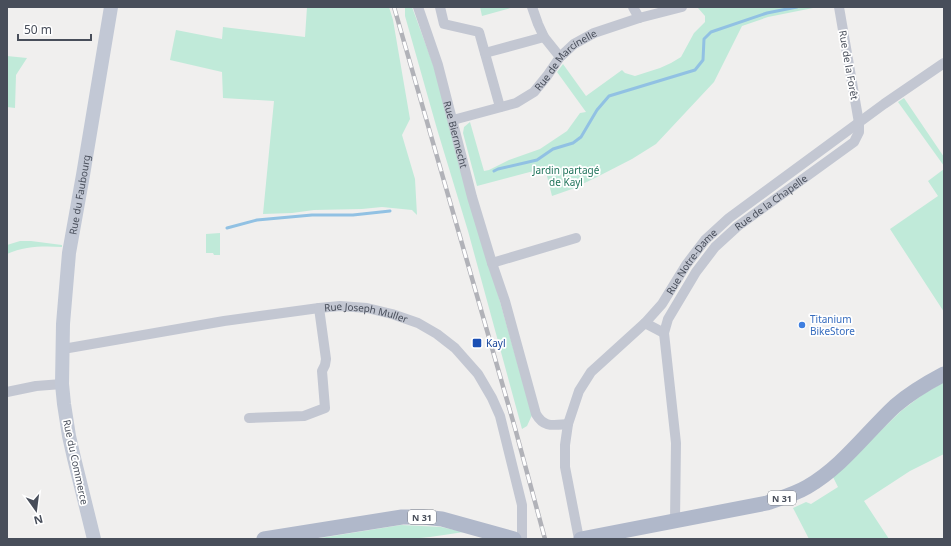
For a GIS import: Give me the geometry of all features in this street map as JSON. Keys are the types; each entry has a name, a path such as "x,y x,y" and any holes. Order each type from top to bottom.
{"main road":[{"name":"Rue du Faubourg","path":"62,384 64,300 69,253 111,7"},
{"name":"N 31","path":"580,539 767,503 808,487 848,455 896,406 919,388 944,374"},
{"name":"Rue du Commerce","path":"62,384 69,436 94,539"},
{"name":"N 31","path":"264,539 402,517 442,519 514,539"}],"street":[{"name":"Rue Biermecht","path":"418,7 438,65 472,197 505,301 536,414 540,421 545,424 568,424"},
{"path":"440,7 444,24 479,32 500,107"},
{"path":"532,7 544,37 560,57"},
{"path":"633,7 639,18"},
{"name":"Rue de Marcinelle","path":"453,120 516,102 534,92 560,57 574,44 594,33 639,18 682,7"},
{"name":"Rue de la Forêt","path":"839,7 859,122"},
{"path":"485,53 544,37"},
{"name":"Rue Notre-Dame","path":"580,539 565,467 565,445 568,424 579,392 591,372 645,324 662,304 686,265 705,240 729,218 859,122 944,63"},
{"name":"Rue de la Chapelle","path":"675,521 676,443 664,333 668,319 696,272 715,247 738,226 854,142 859,132 859,122"},
{"path":"492,263 576,238"},
{"name":"Rue Joseph Muller","path":"63,349 224,321 340,306 367,308 392,314 418,324 437,334 455,348 478,374 492,398 500,416 522,505 522,539"},
{"path":"249,418 304,416 325,408 322,371 326,359 319,308"},
{"path":"645,324 664,333"},
{"path":"7,392 36,386 62,384"}],"green space":[{"path":"307,7 389,7 393,20 410,119 402,135 415,179 417,215 412,210 382,207 263,214 274,101 223,98 222,72 170,60 176,30 222,39 223,27 305,37"},
{"path":"405,7 412,7 434,67 532,415 527,426 522,429 468,231 405,16"},
{"path":"480,7 514,7 482,16"},
{"name":"Jardin partagé de Kayl","path":"818,7 768,17 742,26 714,82 656,144 632,159 572,189 552,196 545,168 477,186 463,133 464,127 470,122 484,171 540,149 567,131 580,113 586,112 557,72 563,64 586,96 622,70 625,73 635,76 660,68 681,57 694,33 705,22 705,16 698,8"},
{"path":"7,56 27,58 16,75 15,108 7,107"},
{"path":"904,98 944,157 944,166 898,102"},
{"path":"944,169 944,312 890,229 938,196 928,181"},
{"path":"220,233 220,255 206,253 206,234"},
{"path":"20,241 62,245 62,247 34,247 21,249 7,254 7,245"},
{"path":"944,382 944,454 910,471 864,501 889,539 809,539 793,508 806,502 811,504 838,487 833,477 901,411 922,395"},
{"path":"401,525 441,527 464,532 410,539 314,539"}],"waterway":[{"path":"494,171 537,160 553,149 573,143 581,137 597,110 609,96 695,70 703,60 704,39 711,32 767,13 797,7"},
{"path":"227,228 257,220 312,215 353,215 390,211"}],"railway":[{"path":"394,7 515,428 545,539"}],"place":[{"name":"Titanium BikeStore","path":"802,325"},
{"name":"Kayl","path":"477,343"}]}
